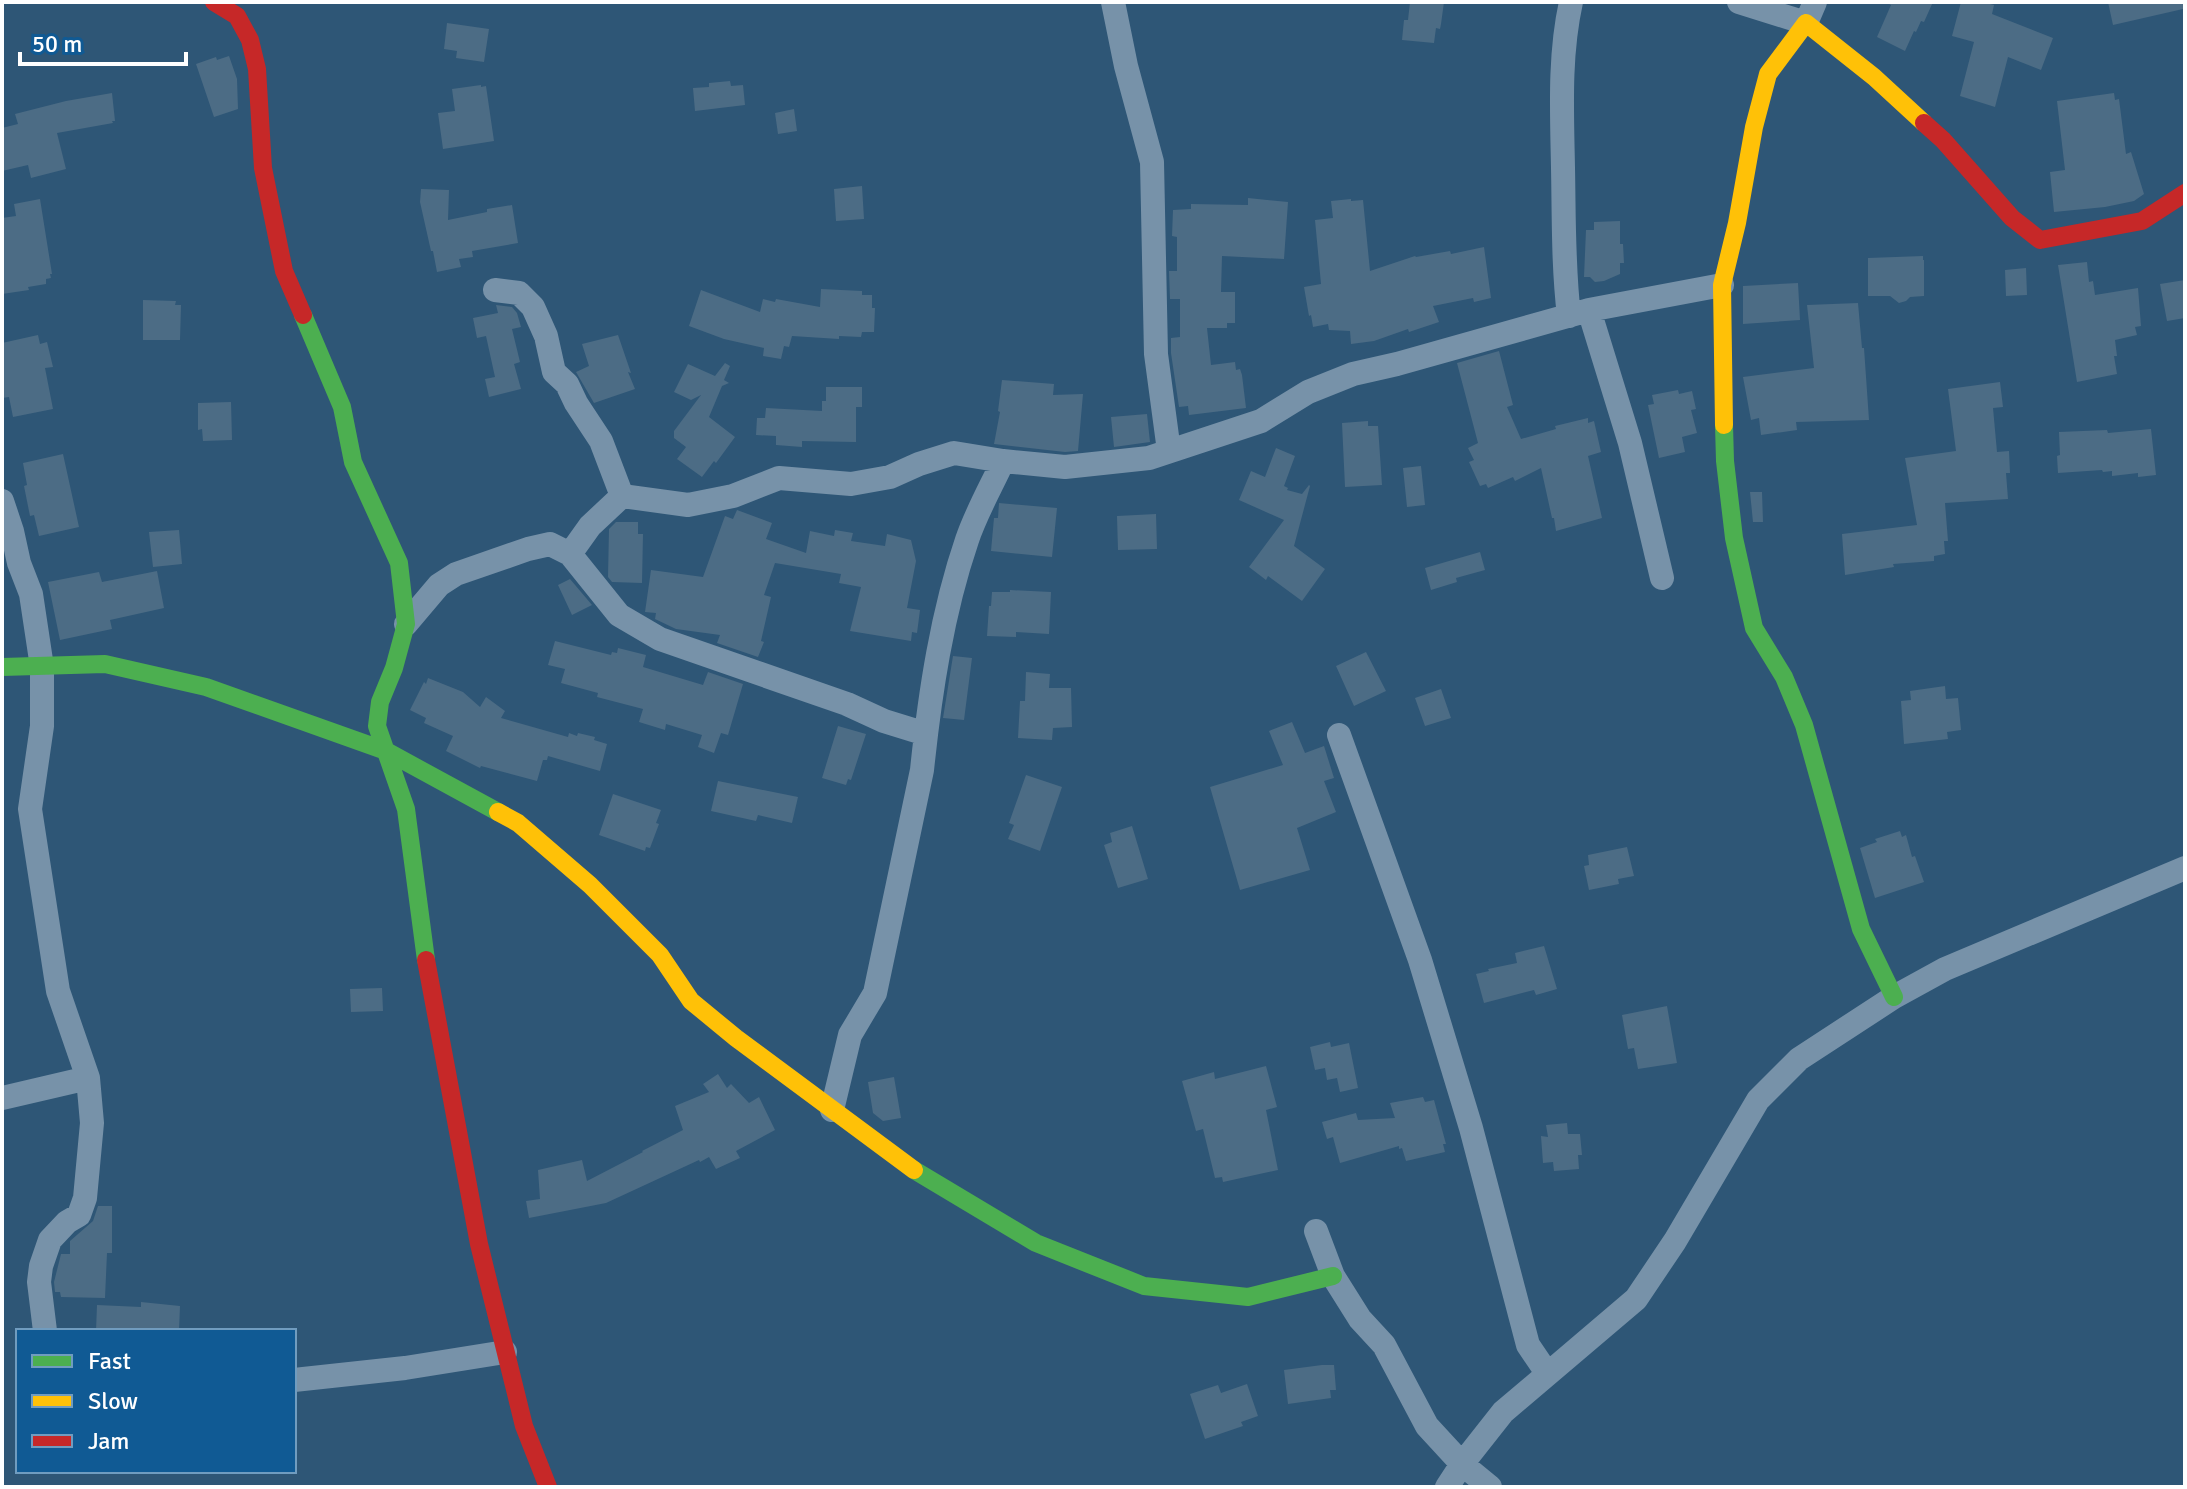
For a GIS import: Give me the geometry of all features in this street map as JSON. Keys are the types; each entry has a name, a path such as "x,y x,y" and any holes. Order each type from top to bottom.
{"street":[{"path":"214,2 237,16 250,40 257,69 263,168 284,271 342,407 353,462 399,563 406,624 394,668 380,702 377,726 406,809 423,943 479,1244 524,1426 548,1487"},
{"path":"1113,2 1126,66 1152,162 1156,354 1169,451"},
{"path":"1571,2 1564,32 1562,83 1564,274 1630,443 1662,578"},
{"path":"1739,2 1810,13 1943,140 2012,218 2040,240 2142,221 2185,193"},
{"path":"1810,13 1768,74 1722,285 1725,461 1734,538 1754,628 1784,677 1804,725 1861,929 1894,997"},
{"path":"622,496 688,505 733,496 779,478 851,484 890,477 954,453 1065,467 1149,458 1261,421 1308,392 1353,374 1579,313 1722,285"},
{"path":"495,290 519,293 533,307 546,336 554,372 567,384 601,441 622,496"},
{"path":"832,1110 850,1035 875,993 922,770 949,605 967,539 1003,461"},
{"path":"570,554 590,526 622,496"},
{"path":"2,501 31,594 42,667 42,726 30,809 58,991 88,1078 92,1123 85,1198 79,1215 67,1222 50,1240 41,1266 39,1282 45,1329"},
{"path":"406,624 439,585 456,574 550,544 570,554 619,615 660,639 926,734"},
{"path":"2,667 105,664 206,687 386,751 518,823 590,885 660,955 691,1001 736,1038 919,1174 1036,1243 1144,1286 1248,1297 1333,1276"},
{"path":"1339,735 1420,960 1471,1128 1528,1345 1547,1373"},
{"path":"1447,1487 1503,1412 1636,1299 1675,1241 1758,1100 1799,1059 1894,997 1945,969 2185,868"},
{"path":"2,1098 88,1078"},
{"path":"1316,1231 1333,1276 1360,1319 1384,1345 1427,1426 1462,1464 1490,1487"},
{"path":"296,1380 405,1368 505,1352"}],"building":[{"path":"1410,2 1444,2 1440,29 1436,28 1434,43 1402,40"},
{"path":"1886,2 1933,2 1905,51 1877,37 1891,5"},
{"path":"1961,2 1991,2 1994,5 1992,14 2053,38 2041,70 2008,57 1995,107 1960,96 1974,42 1952,36"},
{"path":"2108,2 2183,2 2183,9 2113,25"},
{"path":"447,23 489,29 484,62 456,58 457,51 444,49"},
{"path":"229,56 237,79 238,109 214,117 196,64"},
{"path":"730,81 731,86 743,85 745,105 695,111 693,88"},
{"path":"486,86 494,141 443,149 438,113 455,111 452,89"},
{"path":"112,93 113,123 57,133 66,169 31,178 28,165 2,171 2,128 18,124 15,114"},
{"path":"2114,93 2115,100 2119,99 2126,154 2131,152 2144,194 2134,201 2105,207 2054,212 2050,172 2065,170 2057,101"},
{"path":"794,109 797,131 778,134 775,113"},
{"path":"862,186 864,219 836,221 834,189"},
{"path":"421,189 449,190 448,220 512,205 518,243 472,251 473,257 459,259 461,267 437,272 420,202"},
{"path":"1248,198 1288,202 1284,259 1222,256 1221,292 1235,292 1235,323 1227,323 1227,328 1207,328 1211,365 1235,362 1236,370 1240,369 1242,375 1246,408 1189,415 1188,406 1179,407 1171,353 1171,338 1180,337 1180,299 1170,299 1169,271 1177,271 1177,237 1172,236 1173,210 1191,209 1191,204 1248,205"},
{"path":"40,199 51,278 46,279 46,284 28,287 29,290 2,294 2,218 16,216 14,204"},
{"path":"1363,200 1370,271 1415,256 1450,251 1451,254 1484,247 1491,298 1474,302 1473,298 1433,306 1439,322 1374,341 1351,344 1350,331 1329,330 1328,324 1313,327 1304,287 1321,284 1315,220 1333,218 1331,201"},
{"path":"1620,221 1624,263 1620,263 1620,274 1595,282 1590,277 1584,277 1586,230 1594,230 1594,222"},
{"path":"1923,256 1924,296 1910,297 1899,303 1890,296 1868,296 1868,258"},
{"path":"2087,262 2089,282 2093,281 2095,295 2138,288 2141,326 2135,327 2137,335 2115,340 2117,374 2077,382 2058,265"},
{"path":"2026,268 2027,295 2006,296 2005,270"},
{"path":"2185,280 2185,318 2167,321 2160,284"},
{"path":"1798,283 1800,320 1743,324 1743,286"},
{"path":"821,289 862,291 862,295 872,295 874,332 862,332 861,337 839,336 839,339 792,336 789,347 784,346 781,359 763,356 764,348 724,339 689,326 701,290 760,312 763,299 820,307"},
{"path":"143,300 176,301 175,305 181,305 180,340 143,340"},
{"path":"1858,303 1869,420 1796,422 1797,430 1761,435 1759,418 1751,420 1743,377 1814,368 1807,305"},
{"path":"496,305 512,307 517,313 521,327 512,329 520,362 514,364 521,389 489,397 485,379 495,377 486,336 477,338 473,318 498,313"},
{"path":"38,335 40,344 47,342 53,367 45,368 53,409 13,417 9,397 2,398 2,343"},
{"path":"618,335 635,389 594,403 576,372 589,366 582,344"},
{"path":"1499,351 1513,405 1507,407 1521,439 1556,429 1555,426 1588,418 1588,423 1594,421 1601,452 1588,456 1602,518 1556,531 1541,468 1515,481 1513,477 1488,488 1486,484 1480,486 1469,462 1474,460 1468,448 1478,443 1457,363"},
{"path":"725,363 730,366 724,380 729,383 722,386 709,417 735,437 702,477 677,459 686,447 674,438 674,431 701,395 691,400 674,392 688,364 715,376"},
{"path":"1002,380 1054,384 1053,395 1083,394 1078,451 994,444"},
{"path":"2000,382 2003,407 1993,408 1997,452 2009,451 2010,473 2006,473 2008,499 1945,503 1948,541 1944,541 1945,554 1934,556 1934,561 1893,564 1894,567 1845,575 1842,534 1917,525 1905,458 1956,451 1948,389"},
{"path":"826,387 862,387 862,407 856,407 856,442 802,441 802,447 776,445 776,436 756,435 757,418 765,418 766,408 822,411"},
{"path":"1678,390 1679,394 1692,391 1696,409 1691,410 1697,433 1682,437 1685,452 1659,458 1648,405 1654,404 1652,395"},
{"path":"231,402 232,440 203,441 202,429 198,430 198,403"},
{"path":"1147,414 1150,442 1114,447 1111,417"},
{"path":"1368,421 1368,426 1378,426 1382,485 1345,487 1342,423"},
{"path":"2151,429 2156,475 2138,477 2138,473 2112,476 2112,471 2102,470 2058,473 2059,432 2107,430 2108,433"},
{"path":"1276,448 1295,456 1284,486 1287,490 1302,494 1310,486 1294,546 1325,569 1302,601 1268,576 1266,580 1249,567 1284,520 1239,500 1251,471 1265,477"},
{"path":"63,454 79,527 39,536 34,515 30,516 23,463"},
{"path":"1421,466 1425,505 1407,507 1403,468"},
{"path":"1750,492 1762,492 1763,522 1753,522"},
{"path":"999,503 1057,508 1052,557 991,551 994,518 998,518"},
{"path":"737,510 772,523 766,539 806,553 810,531 834,536 835,530 853,533 851,541 885,546 887,534 911,540 916,561 907,608 920,610 917,633 912,632 911,641 850,631 861,587 839,583 841,574 775,563 764,595 771,597 761,641 764,642 758,657 717,643 720,635 676,629 655,619 656,613 645,612 651,570 703,577 725,516 733,519"},
{"path":"1156,514 1157,549 1118,550 1117,516"},
{"path":"616,522 638,522 638,534 643,534 642,583 612,582 608,577 609,529"},
{"path":"179,530 182,564 153,567 149,532"},
{"path":"1480,552 1485,570 1456,578 1457,582 1431,590 1425,568"},
{"path":"157,571 164,608 110,620 112,629 60,640 48,582 99,572 102,582"},
{"path":"570,579 592,605 572,615 558,585"},
{"path":"992,592 1051,592 1049,634 1016,632 1016,637 987,636"},
{"path":"555,641 611,655 612,652 617,653 618,648 646,655 643,667 703,685 708,672 743,684 728,735 721,733 714,753 698,747 702,735 666,724 665,730 639,722 643,709 597,697 598,693 561,683 565,669 548,665"},
{"path":"1366,652 1386,691 1354,706 1336,666"},
{"path":"953,656 972,658 964,720 943,718"},
{"path":"1026,672 1050,674 1049,688 1071,688 1072,727 1053,728 1052,740 1018,738 1020,701 1025,701"},
{"path":"428,678 463,692 480,707 486,697 505,711 501,718 568,737 569,733 577,736 578,733 595,737 594,740 607,744 600,771 548,756 547,760 543,760 537,781 480,768 446,751 453,736 424,723 426,718 410,710"},
{"path":"1945,686 1946,699 1958,698 1961,730 1947,732 1948,739 1904,744 1901,701 1911,700 1910,691"},
{"path":"1441,689 1451,718 1425,726 1415,698"},
{"path":"1292,722 1305,753 1324,746 1334,778 1324,781 1336,812 1297,828 1310,870 1240,890 1210,787 1283,765 1269,731"},
{"path":"838,726 866,734 851,780 848,779 846,785 822,778"},
{"path":"1026,775 1062,787 1040,851 1008,839 1014,825 1009,823"},
{"path":"718,781 798,797 792,823 758,815 756,821 711,811"},
{"path":"613,794 661,810 650,848 646,847 645,851 599,835"},
{"path":"1132,826 1148,879 1118,888 1104,845 1112,842 1110,833"},
{"path":"1900,831 1902,837 1906,835 1924,882 1875,898 1860,848 1877,842 1875,839"},
{"path":"1627,847 1634,876 1618,879 1619,884 1589,890 1584,866 1589,865 1588,855"},
{"path":"1544,946 1557,989 1536,995 1534,990 1484,1003 1476,974 1517,963 1515,953"},
{"path":"382,988 383,1011 351,1012 350,989"},
{"path":"1667,1006 1677,1063 1638,1069 1634,1048 1628,1049 1622,1015"},
{"path":"1330,1042 1331,1047 1349,1043 1358,1088 1340,1092 1337,1078 1327,1080 1325,1068 1315,1070 1310,1047"},
{"path":"1266,1066 1277,1107 1266,1110 1278,1170 1223,1182 1222,1177 1215,1178 1203,1129 1196,1131 1182,1081 1214,1072 1215,1079"},
{"path":"718,1074 727,1088 731,1084 749,1103 759,1097 775,1130 736,1151 740,1158 716,1169 709,1157 606,1203 529,1218 526,1201 540,1199 538,1170 582,1160 587,1181 643,1152 683,1130 675,1106 709,1092 703,1084"},
{"path":"894,1077 901,1118 883,1121 873,1113 868,1082"},
{"path":"1423,1097 1425,1102 1434,1100 1446,1144 1443,1144 1445,1152 1406,1161 1399,1146 1340,1163 1333,1137 1327,1139 1322,1122 1356,1113 1358,1120 1395,1118 1390,1103"},
{"path":"1567,1123 1568,1134 1580,1134 1582,1155 1578,1155 1579,1169 1554,1171 1553,1162 1543,1163 1541,1136 1548,1137 1546,1125"},
{"path":"98,1206 112,1206 112,1253 107,1253 105,1298 61,1297 60,1292 55,1292 54,1282 61,1254 70,1254 70,1241 93,1221"},
{"path":"141,1302 180,1306 179,1329 96,1329 97,1305 141,1307"},
{"path":"1334,1365 1336,1390 1330,1390 1331,1398 1288,1404 1284,1370"},
{"path":"1247,1384 1258,1416 1241,1422 1243,1426 1205,1439 1190,1394 1218,1385 1221,1393"}],"traffic: fast":[{"path":"303,315 342,407 353,462 399,563 406,624 394,668 380,702 377,726 406,809 426,960"},
{"path":"1724,425 1734,538 1754,628 1784,677 1804,725 1861,929 1894,997"},
{"path":"2,667 105,664 206,687 386,751 498,812"},
{"path":"914,1170 1036,1243 1144,1286 1248,1297 1333,1276"}],"traffic: slow":[{"path":"1724,425 1722,285 1768,74 1806,23 1874,77 1924,123"},
{"path":"498,812 518,823 590,885 660,955 691,1001 914,1170"}],"traffic: jam":[{"path":"214,2 237,16 250,40 257,69 263,168 284,271 303,315"},
{"path":"1924,123 2012,218 2040,240 2142,221 2185,193"},
{"path":"426,960 479,1244 524,1426 548,1487"}]}
